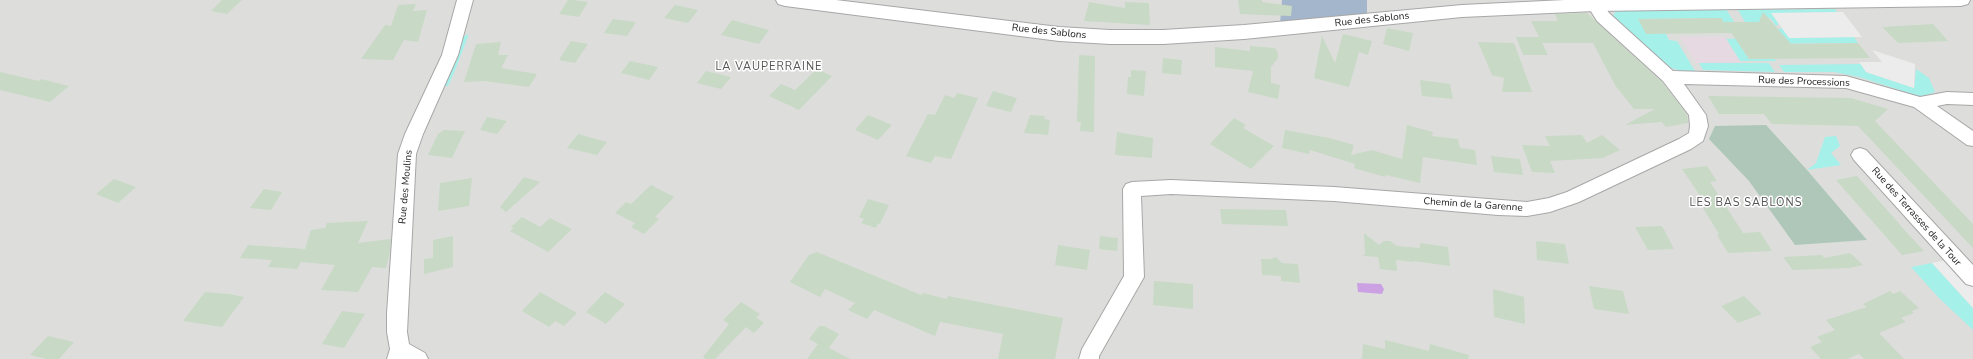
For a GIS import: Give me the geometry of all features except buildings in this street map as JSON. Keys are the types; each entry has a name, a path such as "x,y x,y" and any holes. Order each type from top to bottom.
{"street":[{"name":"Rue des Moulins","path":"398,354 397,313 407,154 414,134 450,55 465,0"},
{"name":"Rue des Sablons","path":"785,0 1059,34 1110,37 1163,37 1244,32 1462,11 1595,5 1694,2 1962,0"},
{"name":"Chemin de la Garenne","path":"1089,359 1089,355 1134,277 1132,189 1171,187 1334,194 1498,208 1527,209 1550,205 1573,197 1686,144 1696,136 1700,126 1697,114 1669,77 1603,17 1595,5"},
{"name":"Rue des Processions","path":"1669,77 1706,80 1846,82 1920,103 1973,140"},
{"path":"1920,103 1947,98 1973,100"},
{"name":"Rue des Terrasses de la Tour","path":"1860,155 1973,278"},
{"path":"398,354 418,359"}],"shaded area":[{"path":"0,0 1973,0 1973,359 0,359"},
{"path":"1282,0 1367,0 1367,14 1280,24"},
{"path":"1726,9 1741,33 1731,33 1721,18 1638,19 1666,34 1669,40 1677,41 1695,71 1684,72 1671,68 1621,25 1613,16 1616,10"},
{"path":"1835,9 1837,12 1772,13 1779,24 1776,26 1771,19 1763,16 1760,18 1764,22 1745,22 1738,10"},
{"path":"1843,12 1862,37 1789,38 1771,13"},
{"path":"1782,28 1790,38 1854,37 1858,43 1739,44 1749,59 1775,59 1776,61 1740,61 1726,39 1752,38"},
{"path":"469,34 448,86 442,86 462,37"},
{"path":"1680,37 1725,37 1741,63 1696,63"},
{"path":"1872,50 1915,64 1914,88 1866,72 1859,62 1882,62"},
{"path":"1699,63 1769,63 1775,72 1703,70"},
{"path":"1861,64 1866,72 1914,88 1916,69 1929,78 1935,92 1921,97 1859,77 1834,72 1784,72 1779,65"},
{"path":"1766,125 1867,240 1795,245 1749,181 1709,139 1715,126"},
{"path":"1836,136 1840,146 1831,153 1841,165 1807,170 1816,163 1825,137"},
{"path":"1955,258 1973,278 1973,308 1932,263"},
{"path":"1932,263 1973,308 1973,330 1938,297 1911,267"},
{"path":"1357,283 1381,284 1384,289 1382,294 1358,292"}],"district":[{"name":"LA VAUPERRAINE","path":"769,67"},
{"name":"LES BAS SABLONS","path":"1746,203"}]}
